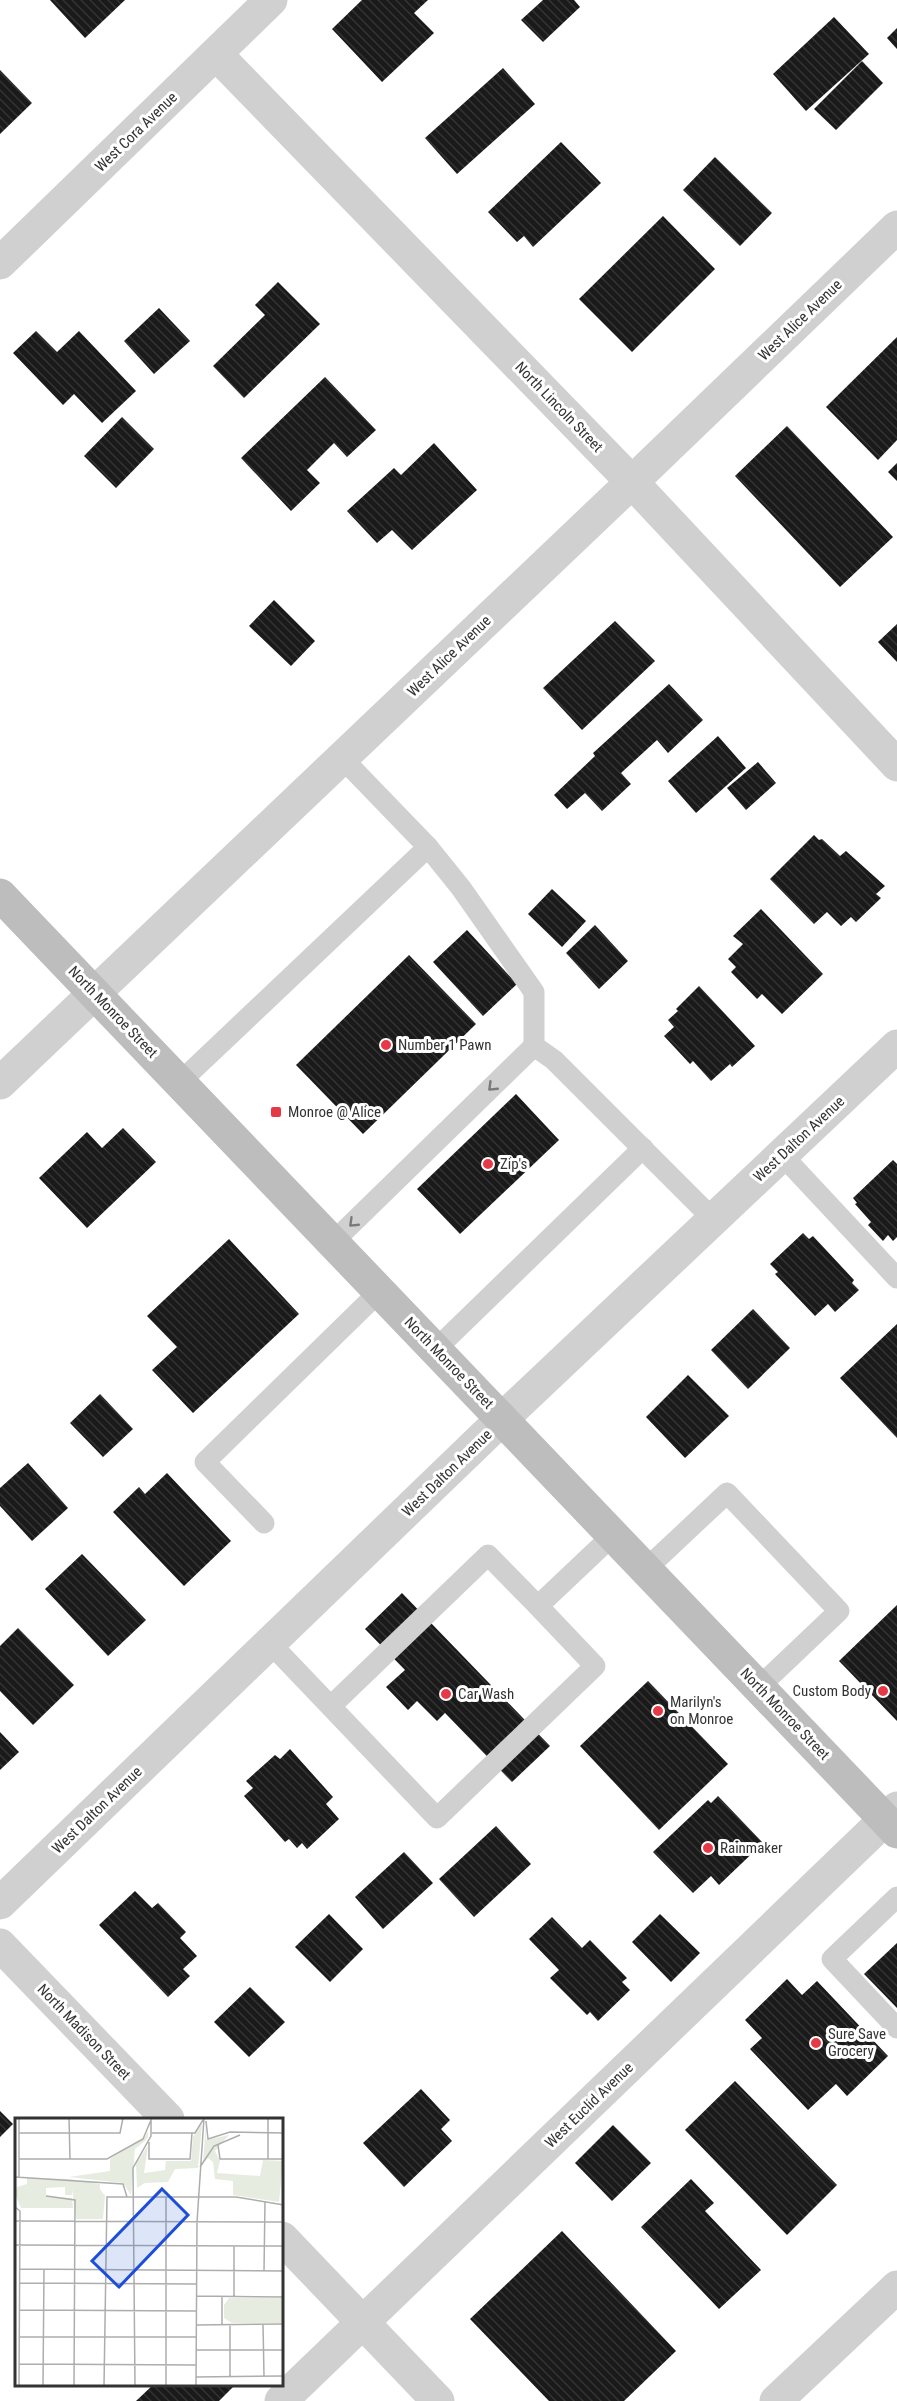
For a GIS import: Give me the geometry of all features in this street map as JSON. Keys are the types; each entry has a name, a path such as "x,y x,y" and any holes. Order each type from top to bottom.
{"main road":[{"name":"North Monroe Street","path":"0,895 759,1687 893,1820"}],"street":[{"name":"West Cora Avenue","path":"0,263 271,0"},
{"name":"North Lincoln Street","path":"216,54 632,482 897,765"},
{"name":"West Alice Avenue","path":"0,1083 897,227"},
{"name":"West Dalton Avenue","path":"0,1903 502,1419 897,1046"},
{"name":"West Euclid Avenue","path":"281,2401 893,1820"},
{"name":"North Madison Street","path":"0,1945 167,2118"},
{"path":"284,2240 438,2401"},
{"path":"776,2401 897,2287"}],"lane":[{"path":"333,1242 534,1046 534,992 428,847 342,758"},
{"path":"180,1082 428,847"},
{"path":"534,1046 554,1060 714,1220"},
{"path":"436,1349 643,1148"},
{"path":"782,1155 897,1278"},
{"path":"264,1523 205,1462 380,1291"},
{"path":"646,1569 727,1493 839,1611 759,1687"},
{"path":"538,1606 613,1535"},
{"path":"270,1643 437,1818 595,1666 488,1555 331,1706"},
{"path":"897,1897 832,1959 897,2028"}],"building":[{"path":"50,0 125,0 85,38"},
{"path":"362,0 428,0 414,13 434,33 382,82 332,29"},
{"path":"543,0 574,0 580,7 543,42 521,20"},
{"path":"834,17 869,54 806,111 773,74"},
{"path":"897,28 897,49 887,38"},
{"path":"862,61 883,83 836,130 814,109"},
{"path":"503,68 535,104 457,174 425,138"},
{"path":"0,70 32,103 0,134"},
{"path":"561,142 601,183 533,247 524,236 517,242 488,212"},
{"path":"715,157 772,213 740,246 683,190"},
{"path":"663,216 715,269 632,352 579,299"},
{"path":"278,282 320,324 244,398 213,366 265,315 255,305"},
{"path":"159,308 190,341 154,374 124,341"},
{"path":"36,331 57,352 79,331 136,391 102,423 74,394 63,405 13,353"},
{"path":"897,337 897,440 878,460 826,407"},
{"path":"325,377 376,430 347,457 334,443 307,470 320,483 291,511 241,458"},
{"path":"122,417 154,449 116,488 84,456"},
{"path":"787,426 893,537 840,587 735,476"},
{"path":"434,443 477,490 412,550 392,530 377,543 347,511 394,468 401,475"},
{"path":"897,463 897,481 888,472"},
{"path":"274,600 315,641 291,666 249,626"},
{"path":"615,621 655,661 582,730 543,688"},
{"path":"897,624 897,662 878,642"},
{"path":"669,684 703,720 668,753 657,740 621,773 631,784 602,811 585,793 567,809 554,795 595,756 593,753"},
{"path":"718,736 746,768 696,813 668,781"},
{"path":"758,762 776,783 746,810 727,788"},
{"path":"814,835 819,840 822,839 840,856 846,851 885,886 876,894 881,898 856,922 851,917 841,926 827,912 814,924 770,879"},
{"path":"552,889 586,921 562,947 528,914"},
{"path":"761,909 823,974 782,1014 762,994 757,999 731,972 736,967 728,959 743,944 733,936"},
{"path":"595,925 628,961 599,989 566,953"},
{"path":"467,930 517,984 483,1016 433,962"},
{"name":"Number 1 Pawn","path":"409,955 476,1024 363,1134 296,1065"},
{"path":"699,986 755,1046 732,1067 730,1064 711,1081 693,1061 690,1064 664,1036 674,1027 668,1020"},
{"name":"Zip's","path":"516,1094 559,1140 460,1234 417,1189"},
{"path":"123,1128 156,1162 87,1228 39,1178 87,1132 102,1148"},
{"path":"893,1160 897,1164 897,1237 893,1241 888,1235 883,1241 868,1225 871,1222 855,1204 857,1203 853,1198"},
{"path":"803,1233 809,1239 813,1236 854,1280 852,1283 859,1290 835,1312 828,1304 815,1316 775,1274 778,1272 770,1264"},
{"path":"229,1239 299,1314 193,1413 152,1370 177,1347 147,1316"},
{"path":"753,1309 790,1348 748,1389 711,1350"},
{"path":"897,1324 897,1438 840,1378"},
{"path":"688,1375 729,1416 685,1458 646,1417"},
{"path":"100,1394 133,1429 103,1457 70,1423"},
{"path":"28,1463 68,1508 32,1541 0,1506 0,1488"},
{"path":"167,1473 231,1541 184,1586 113,1512 139,1487 145,1494"},
{"path":"82,1554 146,1620 108,1656 45,1589"},
{"name":"Car Wash","path":"402,1593 550,1746 512,1782 445,1713 437,1721 417,1701 408,1710 386,1687 405,1670 365,1629"},
{"name":"Custom Body","path":"897,1605 897,1721 839,1661"},
{"path":"18,1628 74,1685 33,1725 0,1691 0,1646"},
{"path":"648,1681 728,1764 659,1830 580,1746"},
{"path":"0,1732 19,1752 0,1770"},
{"path":"290,1749 333,1797 326,1804 339,1819 307,1849 302,1843 297,1848 289,1839 285,1842 244,1796 253,1788 246,1781 275,1755 280,1759"},
{"name":"Rainmaker","path":"718,1796 763,1843 719,1885 711,1876 693,1893 653,1852 708,1800 711,1803"},
{"path":"496,1826 531,1864 474,1917 439,1879"},
{"path":"404,1852 433,1883 383,1929 355,1897"},
{"path":"135,1891 152,1908 158,1903 186,1932 180,1938 197,1956 183,1969 190,1976 168,1997 99,1925"},
{"path":"329,1914 363,1949 330,1982 295,1947"},
{"path":"660,1914 700,1953 671,1982 632,1942"},
{"path":"552,1917 582,1948 590,1940 627,1978 622,1982 630,1990 598,2021 590,2012 587,2015 550,1978 559,1970 529,1939"},
{"path":"897,1943 897,2008 864,1974"},
{"name":"Sure Save Grocery","path":"787,1979 802,1995 817,1981 888,2056 847,2096 836,2084 808,2110 750,2049 762,2038 745,2020"},
{"path":"250,1987 285,2022 249,2057 214,2022"},
{"path":"735,2081 837,2185 787,2235 685,2130"},
{"path":"421,2089 450,2120 441,2129 452,2141 404,2187 363,2143"},
{"path":"0,2111 13,2124 0,2137"},
{"path":"613,2125 651,2163 612,2201 575,2163"},
{"path":"691,2179 714,2203 705,2211 761,2270 719,2309 641,2227"},
{"path":"562,2231 676,2351 624,2401 549,2401 470,2319"},
{"path":"152,2386 234,2386 219,2401 136,2401"}],"place":[{"name":"Number 1 Pawn","path":"386,1045"},
{"name":"Monroe @ Alice","path":"276,1112"},
{"name":"Zip's","path":"488,1164"},
{"name":"Custom Body","path":"883,1691"},
{"name":"Car Wash","path":"446,1694"},
{"name":"Marilyn's on Monroe","path":"658,1711"},
{"name":"Rainmaker","path":"708,1848"},
{"name":"Sure Save Grocery","path":"816,2043"}]}
